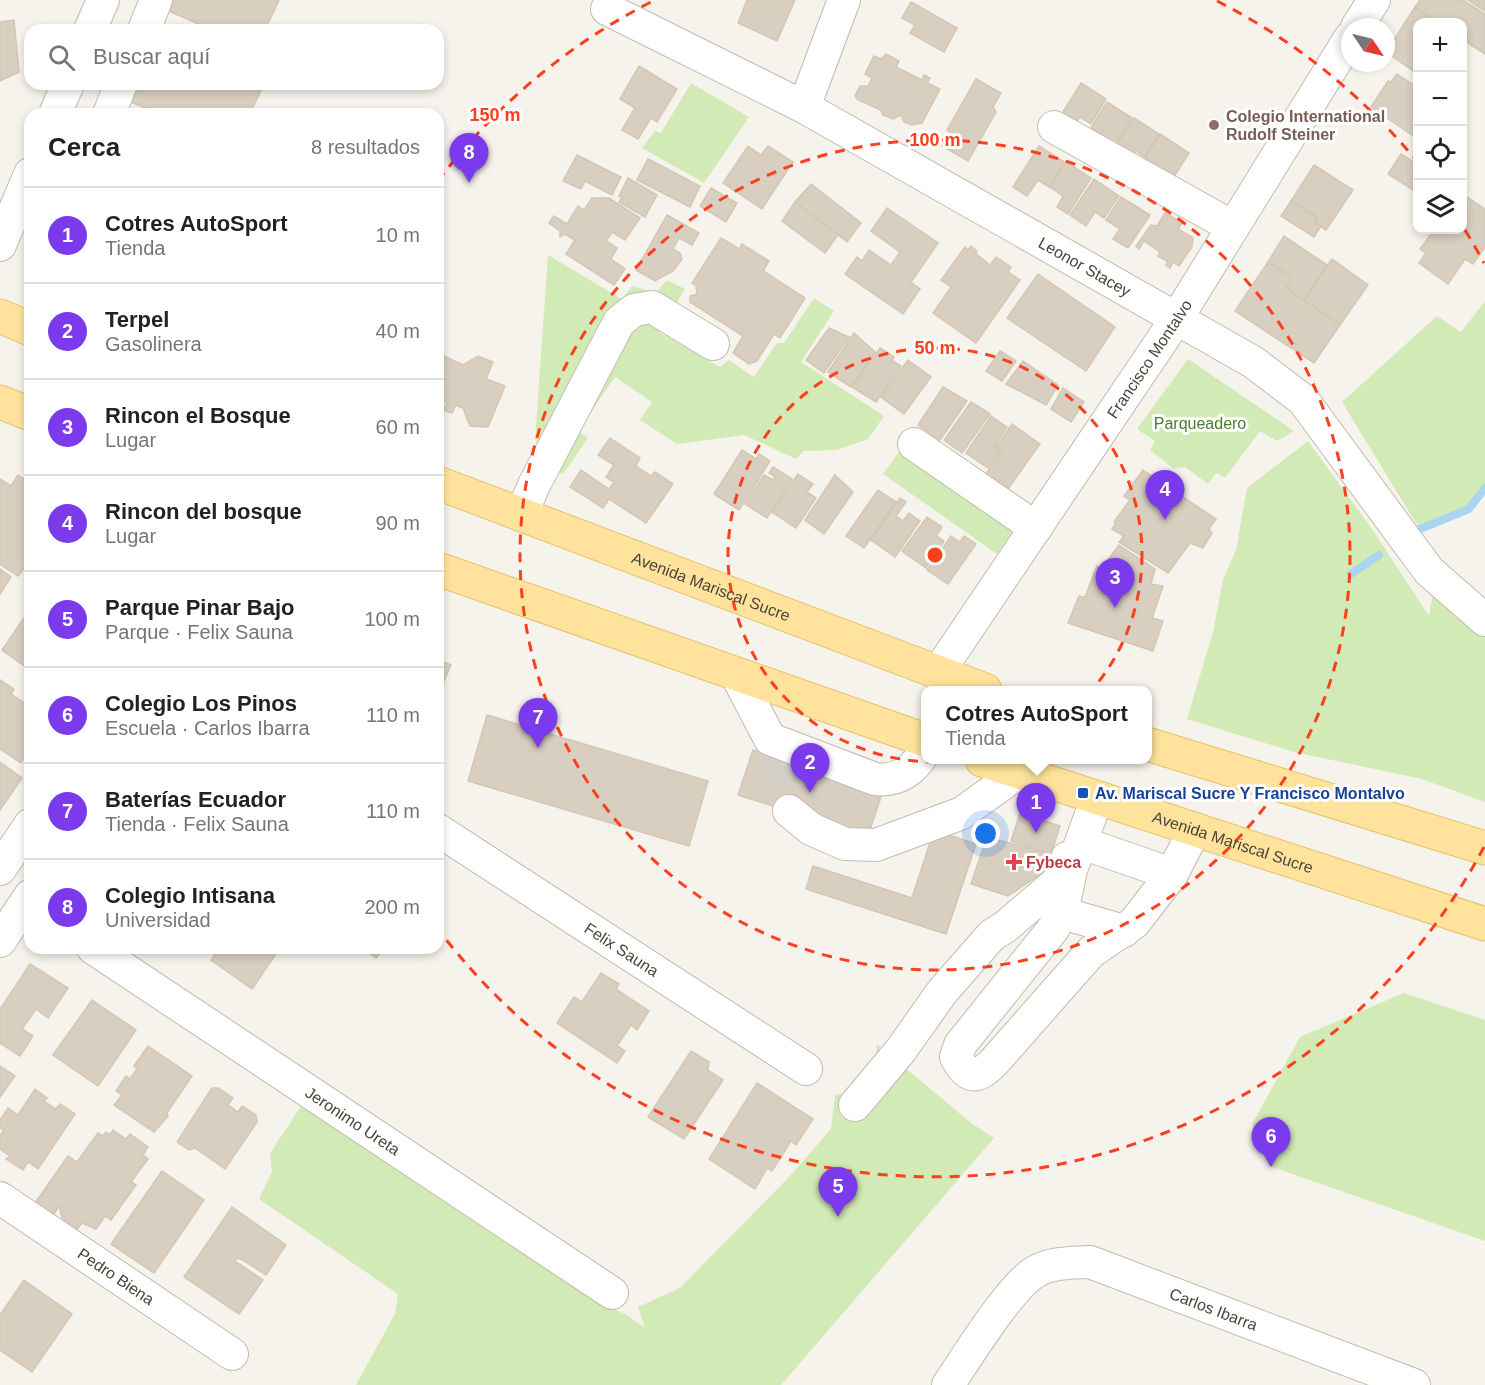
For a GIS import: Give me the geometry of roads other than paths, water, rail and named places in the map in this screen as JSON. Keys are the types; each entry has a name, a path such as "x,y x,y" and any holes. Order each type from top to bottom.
{"main road":[{"path":"0,316 24,326"},
{"path":"0,402 24,412"},
{"name":"Avenida Mariscal Sucre","path":"444,485 973,686"},
{"path":"444,571 921,739"},
{"path":"1152,746 1485,848"},
{"name":"Avenida Mariscal Sucre","path":"996,764 1019,772 1086,820 1195,830 1485,924"}],"street":[{"path":"93,24 103,0"},
{"path":"146,24 156,0"},
{"path":"804,107 844,0"},
{"path":"1363,18 1374,0"},
{"name":"Leonor Stacey","path":"607,9 804,107 1253,362 1303,400 1429,571 1485,620"},
{"name":"Francisco Montalvo","path":"937,674 1177,318 1341,52"},
{"path":"58,108 65,90"},
{"path":"111,108 119,90"},
{"path":"1054,127 1232,226"},
{"path":"0,245 24,188"},
{"path":"521,515 534,485 619,322 634,310 652,307 713,344"},
{"path":"914,444 1036,528"},
{"path":"736,674 772,748 888,780 900,778 921,754"},
{"path":"789,812 811,829 844,844 876,845 962,813 1019,772"},
{"path":"1086,820 1172,874"},
{"path":"1086,820 1071,870 1062,914 1053,929 960,1044 956,1058 963,1070 973,1075 982,1074 1091,952 1134,923 1172,874 1195,830"},
{"path":"855,1105 896,1056 942,992 992,935 1005,927 1060,880 1086,820"},
{"path":"0,869 24,834"},
{"name":"Felix Sauna","path":"444,834 806,1069"},
{"path":"0,878 24,894"},
{"path":"0,941 24,907"},
{"path":"1062,914 1124,931"},
{"name":"Jeronimo Ureta","path":"102,954 612,1293"},
{"name":"Pedro Biena","path":"0,1198 232,1354"},
{"name":"Carlos Ibarra","path":"948,1385 1016,1290 1036,1271 1061,1264 1090,1262 1414,1385"}],"waterway":[{"path":"1413,532 1469,509 1485,488"},
{"path":"1351,574 1379,555"}],"tunnel":[{"path":"775,757 789,811"}],"place":[{"name":"Colegio International Rudolf Steiner","path":"1214,125"},
{"name":"Colegio Intisana","path":"469,183"},
{"name":"Rincon del bosque","path":"1165,520"},
{"name":"Rincon el Bosque","path":"1115,608"},
{"name":"Baterías Ecuador","path":"538,748"},
{"name":"Terpel","path":"810,793"},
{"name":"Av. Mariscal Sucre Y Francisco Montalvo","path":"1083,793"},
{"name":"Cotres AutoSport","path":"1036,833"},
{"name":"Fybeca","path":"1014,862"},
{"name":"Colegio Los Pinos","path":"1271,1167"},
{"name":"Parque Pinar Bajo","path":"838,1217"}],"park label":[{"name":"Parqueadero","path":"1200,423"}]}
